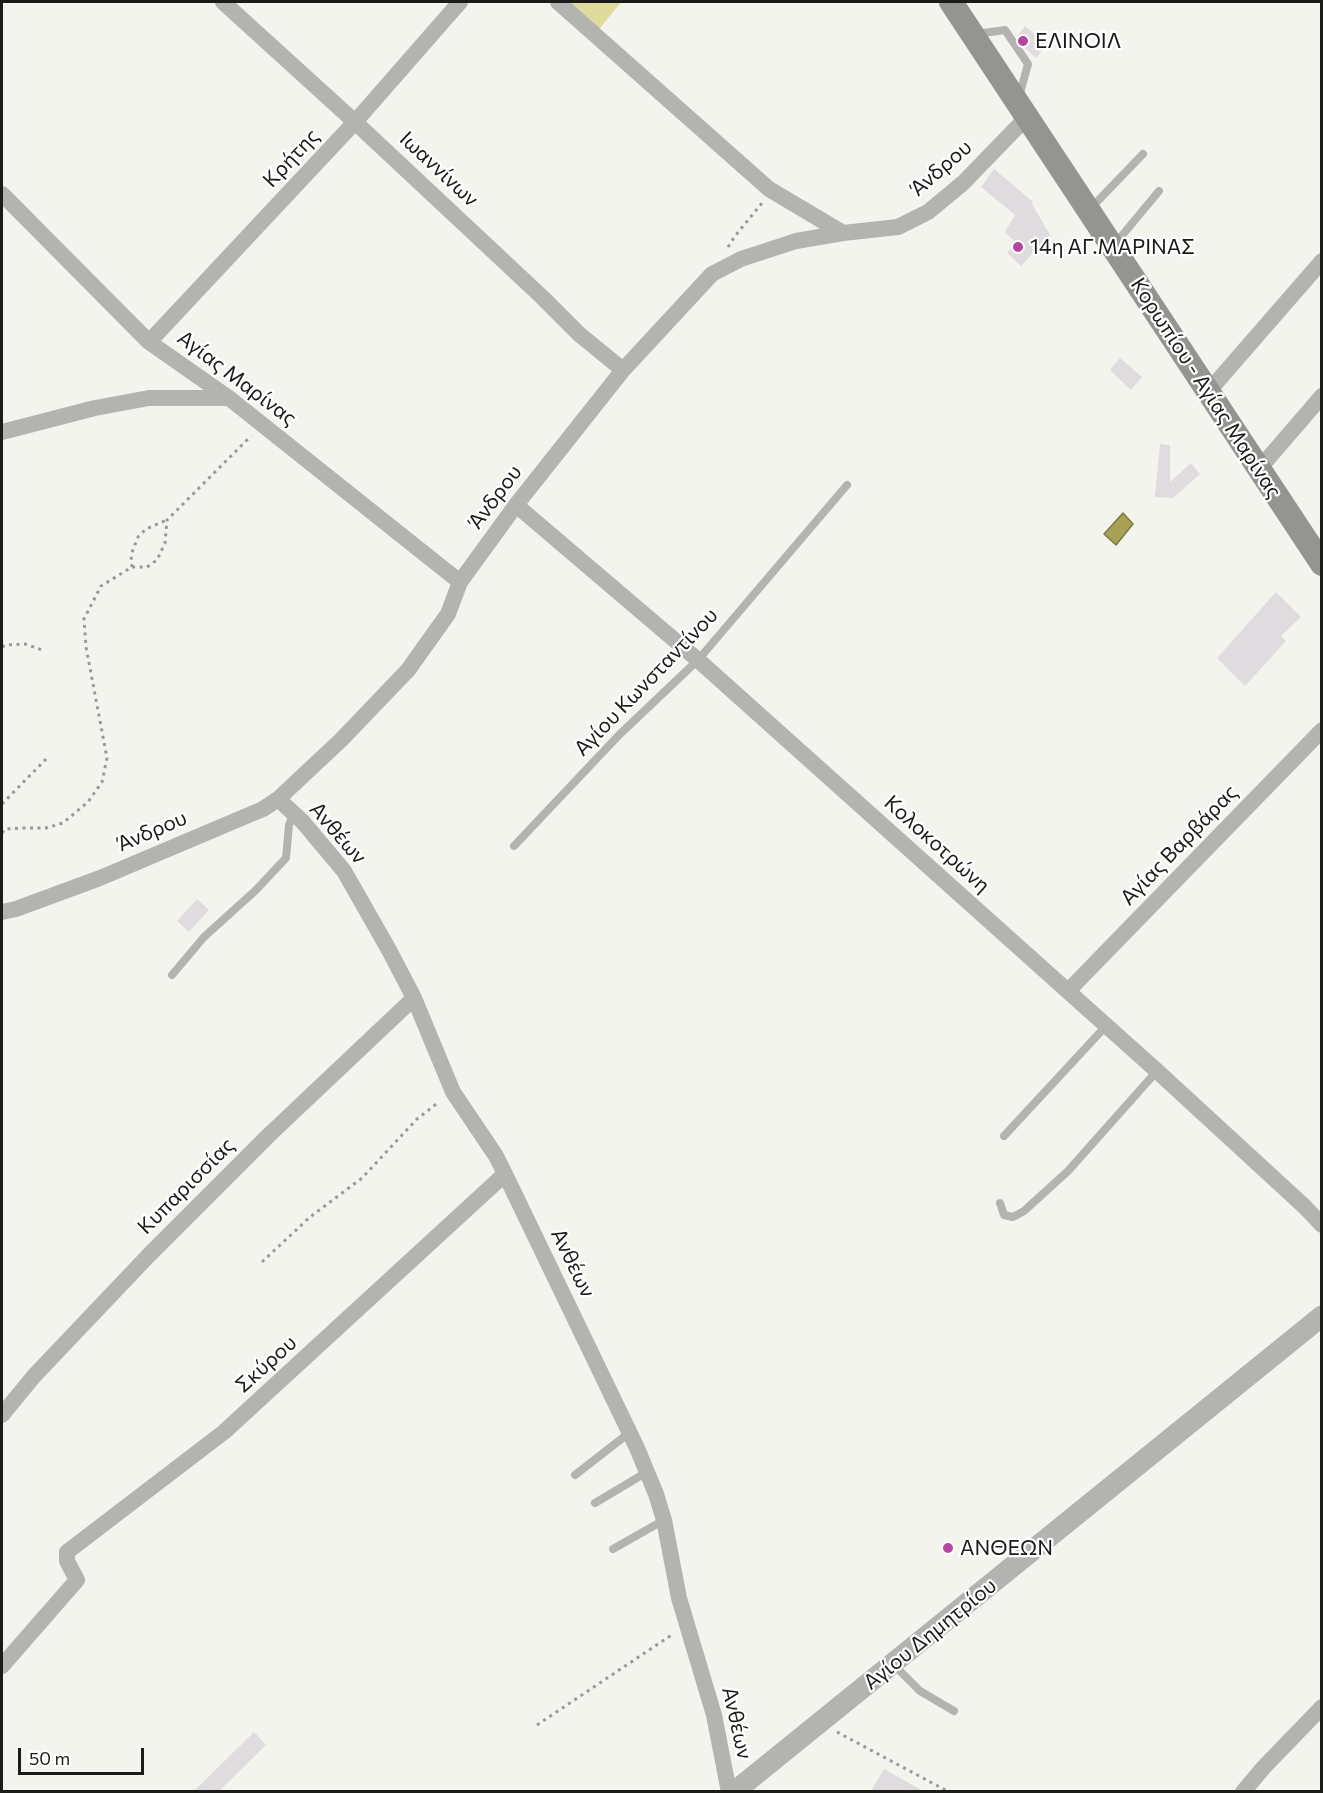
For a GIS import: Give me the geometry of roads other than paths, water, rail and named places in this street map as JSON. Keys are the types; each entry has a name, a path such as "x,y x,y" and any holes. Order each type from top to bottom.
{"main road":[{"name":"Κορωπίου - Αγίας Μαρίνας","path":"951,2 1322,564"}],"street":[{"name":"Ιωαννίνων","path":"223,2 355,122 579,334 624,370"},
{"name":"Κρήτης","path":"149,342 355,122 460,2"},
{"path":"558,2 769,189 843,233"},
{"name":"Άνδρου","path":"2,912 100,878 263,809 278,799 341,740 408,670 448,614 460,582 516,505 624,370 712,274 741,259 796,241 898,227 928,212 963,183 1022,110"},
{"name":"Αγίας Μαρίνας","path":"2,194 149,342 229,398 460,582"},
{"path":"1208,392 1322,261"},
{"path":"1259,469 1322,396"},
{"path":"2,432 95,408 149,398 229,398"},
{"name":"Κολοκοτρώνη","path":"516,505 698,660 1157,1071 1322,1225"},
{"name":"Αγίας Βαρβάρας","path":"1068,991 1322,730"},
{"name":"Ανθέων","path":"278,799 302,821 345,870 414,998 453,1092 496,1156 629,1432 647,1472 664,1520 679,1598 714,1715 729,1791"},
{"name":"Κυπαρισσίας","path":"2,1415 34,1376 148,1255 269,1135 414,998"},
{"name":"Σκύρου","path":"2,1666 77,1580 67,1561 67,1552 224,1432 505,1174"},
{"name":"Αγίου Δημητρίου","path":"734,1791 821,1724 1322,1316"},
{"path":"1243,1791 1322,1707"}],"lane":[{"path":"1089,211 1143,154"},
{"path":"1113,247 1159,191"},
{"name":"Αγίου Κωνσταντίνου","path":"514,846 619,735 698,660 847,485"},
{"path":"172,975 204,937 256,890 286,858 292,814"},
{"path":"1005,1136 1106,1026"},
{"path":"1000,1203 1004,1215 1013,1217 1024,1211 1068,1171 1157,1071"},
{"path":"575,1475 629,1432"},
{"path":"595,1503 647,1472"},
{"path":"613,1549 664,1520"},
{"path":"893,1664 920,1690 954,1711"}],"place":[{"name":"ΕΛΙΝΟΙΛ","path":"1023,41"},
{"name":"14η ΑΓ.ΜΑΡΙΝΑΣ","path":"1018,247"},
{"name":"ΑΝΘΕΩΝ","path":"948,1548"}]}
